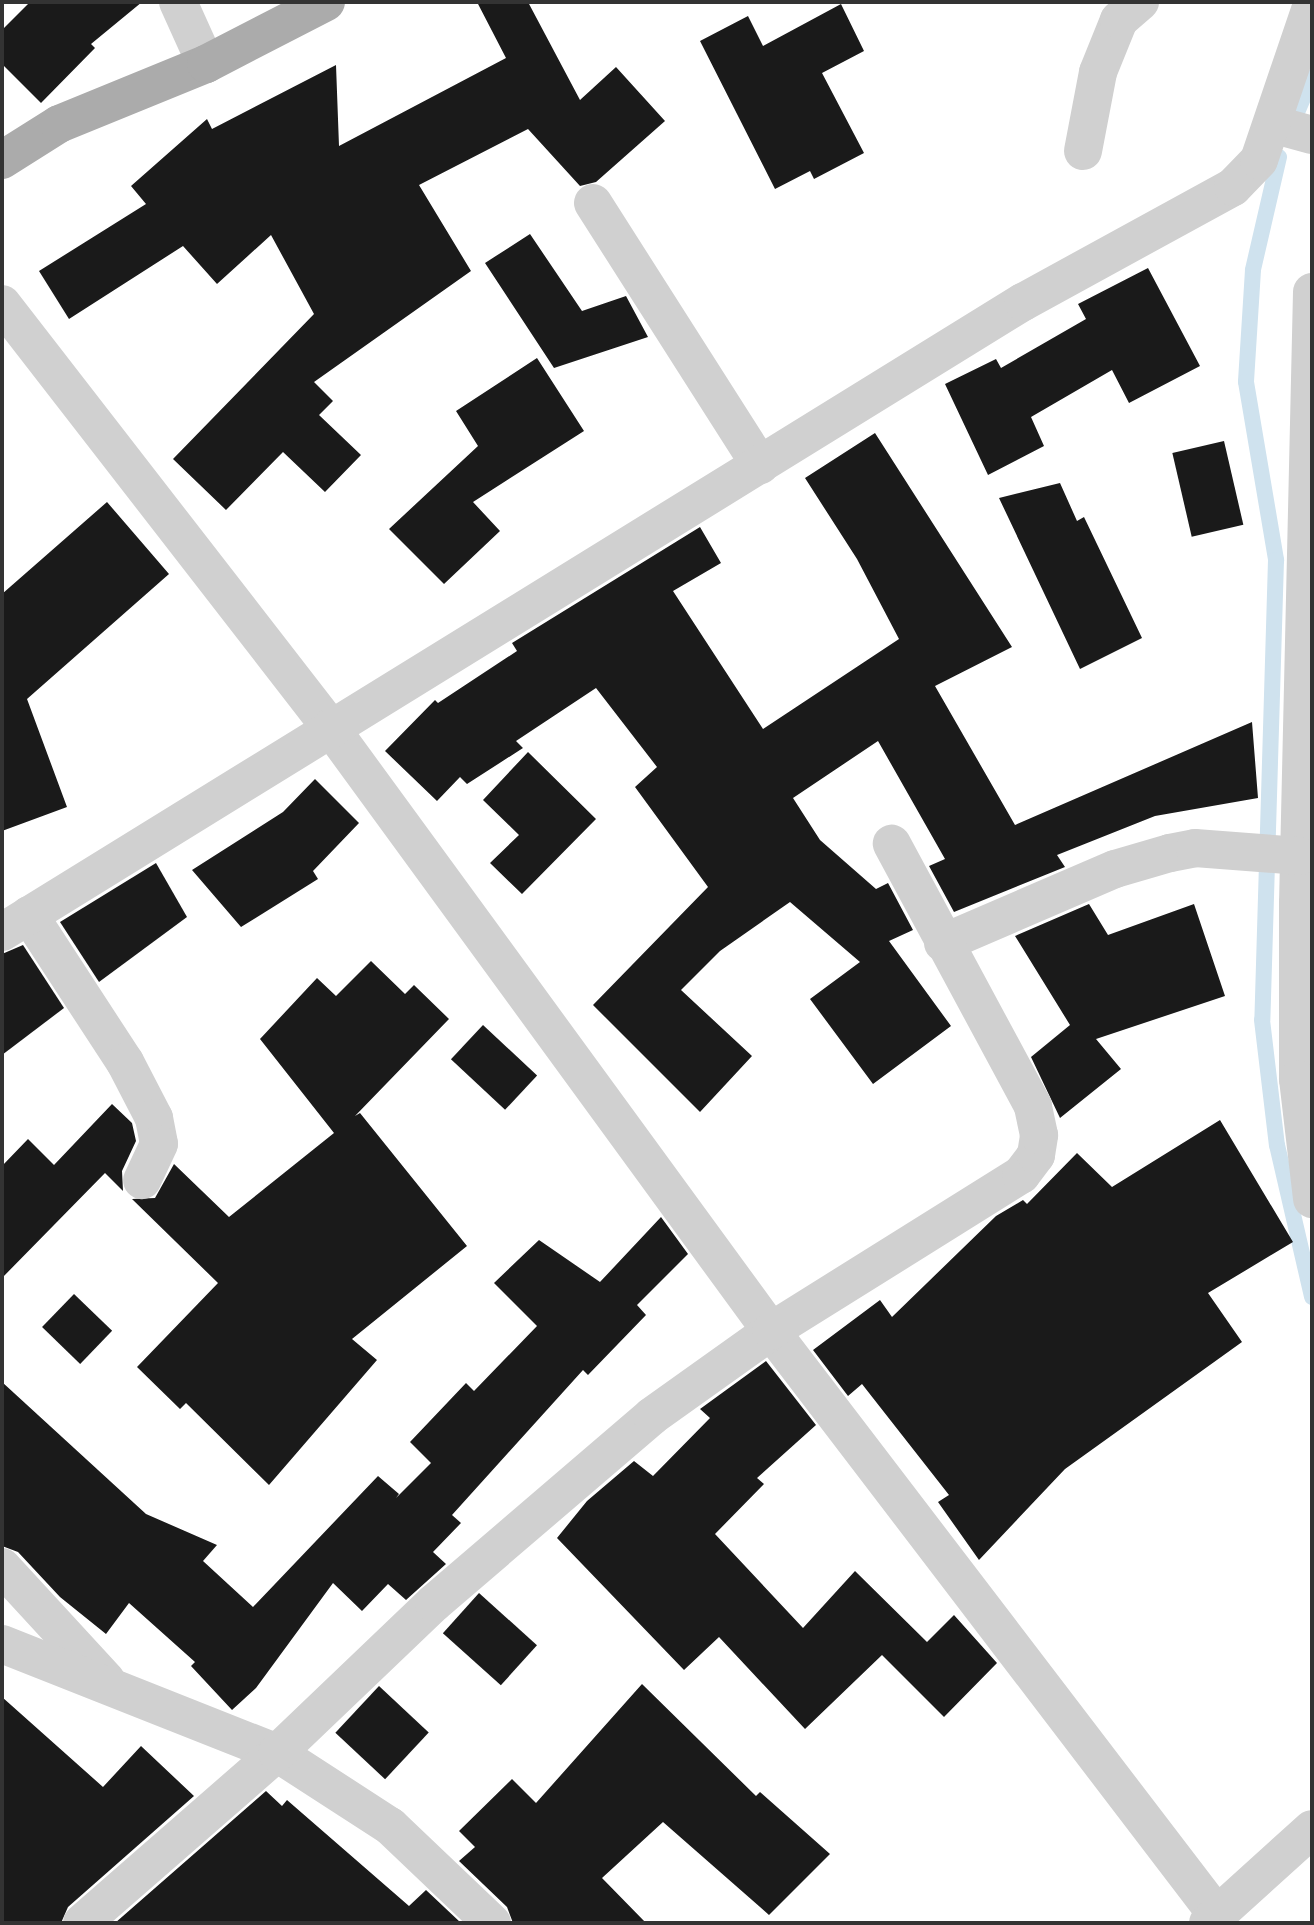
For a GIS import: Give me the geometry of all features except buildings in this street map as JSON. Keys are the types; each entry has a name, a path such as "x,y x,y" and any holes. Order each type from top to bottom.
{"main road":[{"path":"2,160 59,124 206,64 326,2"}],"street":[{"path":"178,2 206,64"},
{"path":"1083,151 1098,72 1119,20 1140,2"},
{"path":"142,1180 159,1144 154,1118 125,1062 16,924 330,727 1023,302 1233,187 1289,129 1312,4"},
{"path":"593,203 760,465"},
{"path":"1312,292 1292,856 1305,900 1298,1079 1312,1199"},
{"path":"2,304 330,727 771,1331 1213,1919 1312,1829"},
{"path":"82,1923 277,1753 566,1486 652,1416 771,1331 1021,1175 1036,1155 1039,1135 1033,1106 892,844"},
{"path":"943,943 1115,869 1195,848 1292,856"},
{"path":"2,1567 112,1686"},
{"path":"2,1644 277,1753 390,1826 492,1923"}],"waterway":[{"path":"1290,129 1312,77"},
{"path":"1279,157 1253,270 1246,382 1276,560 1262,1020 1277,1145 1312,1297"}]}
